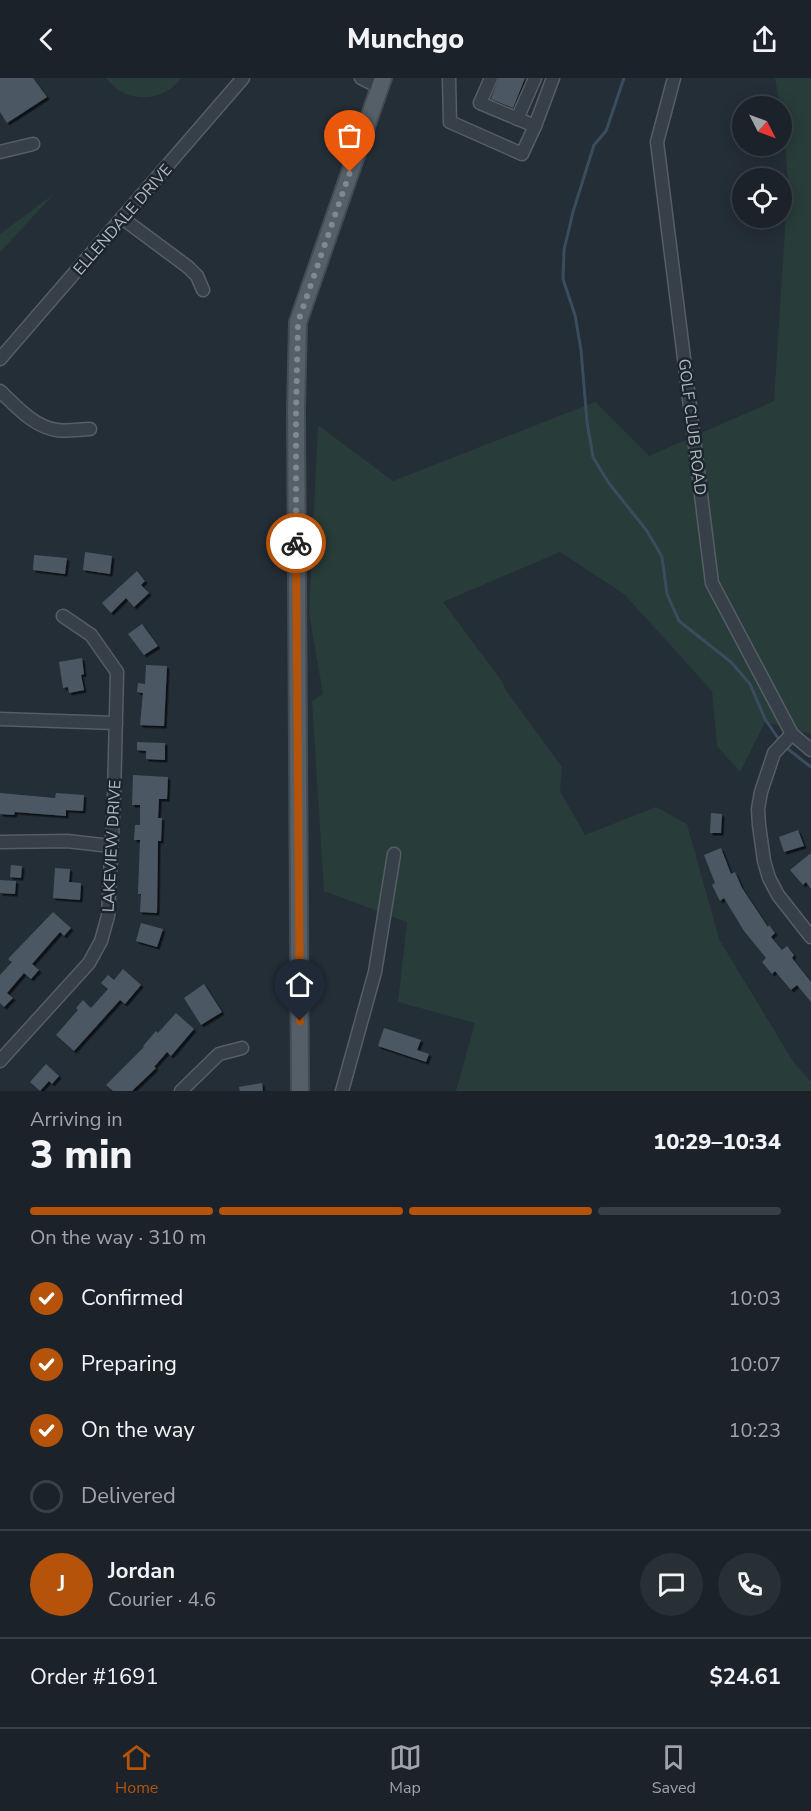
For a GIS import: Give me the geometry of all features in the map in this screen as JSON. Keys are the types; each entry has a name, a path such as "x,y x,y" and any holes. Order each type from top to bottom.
{"main road":[{"path":"300,1091 296,422 298,322 381,82"}],"street":[{"name":"ELLENDALE DRIVE","path":"0,359 243,78"},
{"path":"360,78 381,82"},
{"path":"449,78 450,122 522,154 553,78"},
{"path":"491,78 480,103 535,126"},
{"path":"517,119 535,78"},
{"name":"GOLF CLUB ROAD","path":"674,78 657,142 712,583 788,737 811,750"},
{"path":"0,152 33,144"},
{"path":"122,218 188,267 197,276 203,291"},
{"path":"0,391 27,416 41,424 57,430 90,429"},
{"name":"LAKEVIEW DRIVE","path":"0,1061 89,963 101,940 108,916 117,672 91,635 63,616"},
{"path":"0,719 116,723"},
{"path":"788,737 774,753 761,792 758,809 761,844 764,861 778,895 811,936"},
{"path":"0,842 67,841 111,846"},
{"path":"339,1090 375,972 394,854"},
{"path":"180,1091 219,1054 242,1048"}],"green space":[{"path":"106,78 181,78 176,85 162,94 137,97 120,91"},
{"path":"775,78 811,78 811,734 765,722 740,772 717,746 712,691 624,594 560,552 443,602 562,767 560,791 585,835 656,807 687,824 719,939 794,1063 811,1082 811,1091 456,1091 475,1023 398,1002 407,922 324,891 312,701 323,694 309,613 318,425 393,481 595,402 649,456 774,401 785,228 792,228 792,168 787,168 786,156 792,156 792,96 778,96"},
{"path":"54,194 0,252 0,234"}],"building":[{"path":"0,78 33,78 47,97 7,123 0,112"},
{"path":"499,78 525,78 513,108 491,99"},
{"path":"85,552 112,556 110,574 83,570"},
{"path":"34,555 67,558 65,574 33,570"},
{"path":"137,571 145,581 141,585 149,593 134,607 126,598 111,613 102,603"},
{"path":"142,624 158,646 144,655 128,634"},
{"path":"82,658 84,674 81,675 84,690 69,693 68,687 63,688 59,662"},
{"path":"146,665 167,666 164,726 140,725 143,693 137,692 138,683 145,684"},
{"path":"137,742 165,743 165,760 146,759 146,751 137,750"},
{"path":"133,775 168,777 167,799 159,799 158,818 162,818 161,841 158,841 157,913 140,912 141,894 138,894 140,840 134,840 135,825 140,825 140,805 132,805"},
{"path":"0,793 55,798 56,793 84,795 83,811 66,810 66,816 15,812 14,815 0,814"},
{"path":"711,813 722,814 721,833 710,833"},
{"path":"798,830 804,846 784,852 779,837"},
{"path":"721,848 731,874 735,872 742,888 768,927 769,925 775,933 771,937 782,950 787,946 794,955 792,958 811,982 811,1002 797,985 791,990 775,971 772,974 762,962 766,958 744,931 724,898 720,901 712,885 715,883 704,855"},
{"path":"811,853 811,889 806,882 803,885 790,870"},
{"path":"11,865 22,866 21,878 10,877"},
{"path":"55,868 70,869 69,882 81,883 80,900 53,898"},
{"path":"0,880 16,881 15,894 0,893"},
{"path":"53,912 71,928 64,936 60,932 32,964 39,970 31,979 24,973 7,993 13,998 4,1007 0,1003 0,975 12,962 8,959"},
{"path":"141,923 163,929 157,947 136,941"},
{"path":"123,969 141,985 125,1004 120,1000 74,1051 56,1035 78,1010 76,1008 83,1000 91,1008 108,989 101,983 108,975 114,980"},
{"path":"204,984 222,1012 201,1025 184,998"},
{"path":"176,1013 194,1029 171,1056 167,1052 154,1067 156,1068 132,1091 113,1091 106,1085 144,1047 156,1031 158,1033"},
{"path":"384,1028 421,1040 417,1050 429,1054 426,1062 378,1046"},
{"path":"46,1064 59,1076 52,1084 49,1081 40,1091 30,1082"},
{"path":"262,1083 263,1091 240,1091 239,1087"}],"waterway":[{"path":"624,78 606,131 594,145 564,250 563,279 575,315 581,350 587,422 593,457 608,482 647,531 662,557 667,594 679,621 731,662 750,684 765,719 780,741"},
{"path":"784,746 811,767"}],"way so far":[{"path":"296,543 298,322 350,172"}],"route":[{"path":"296,543 300,1021"}]}
